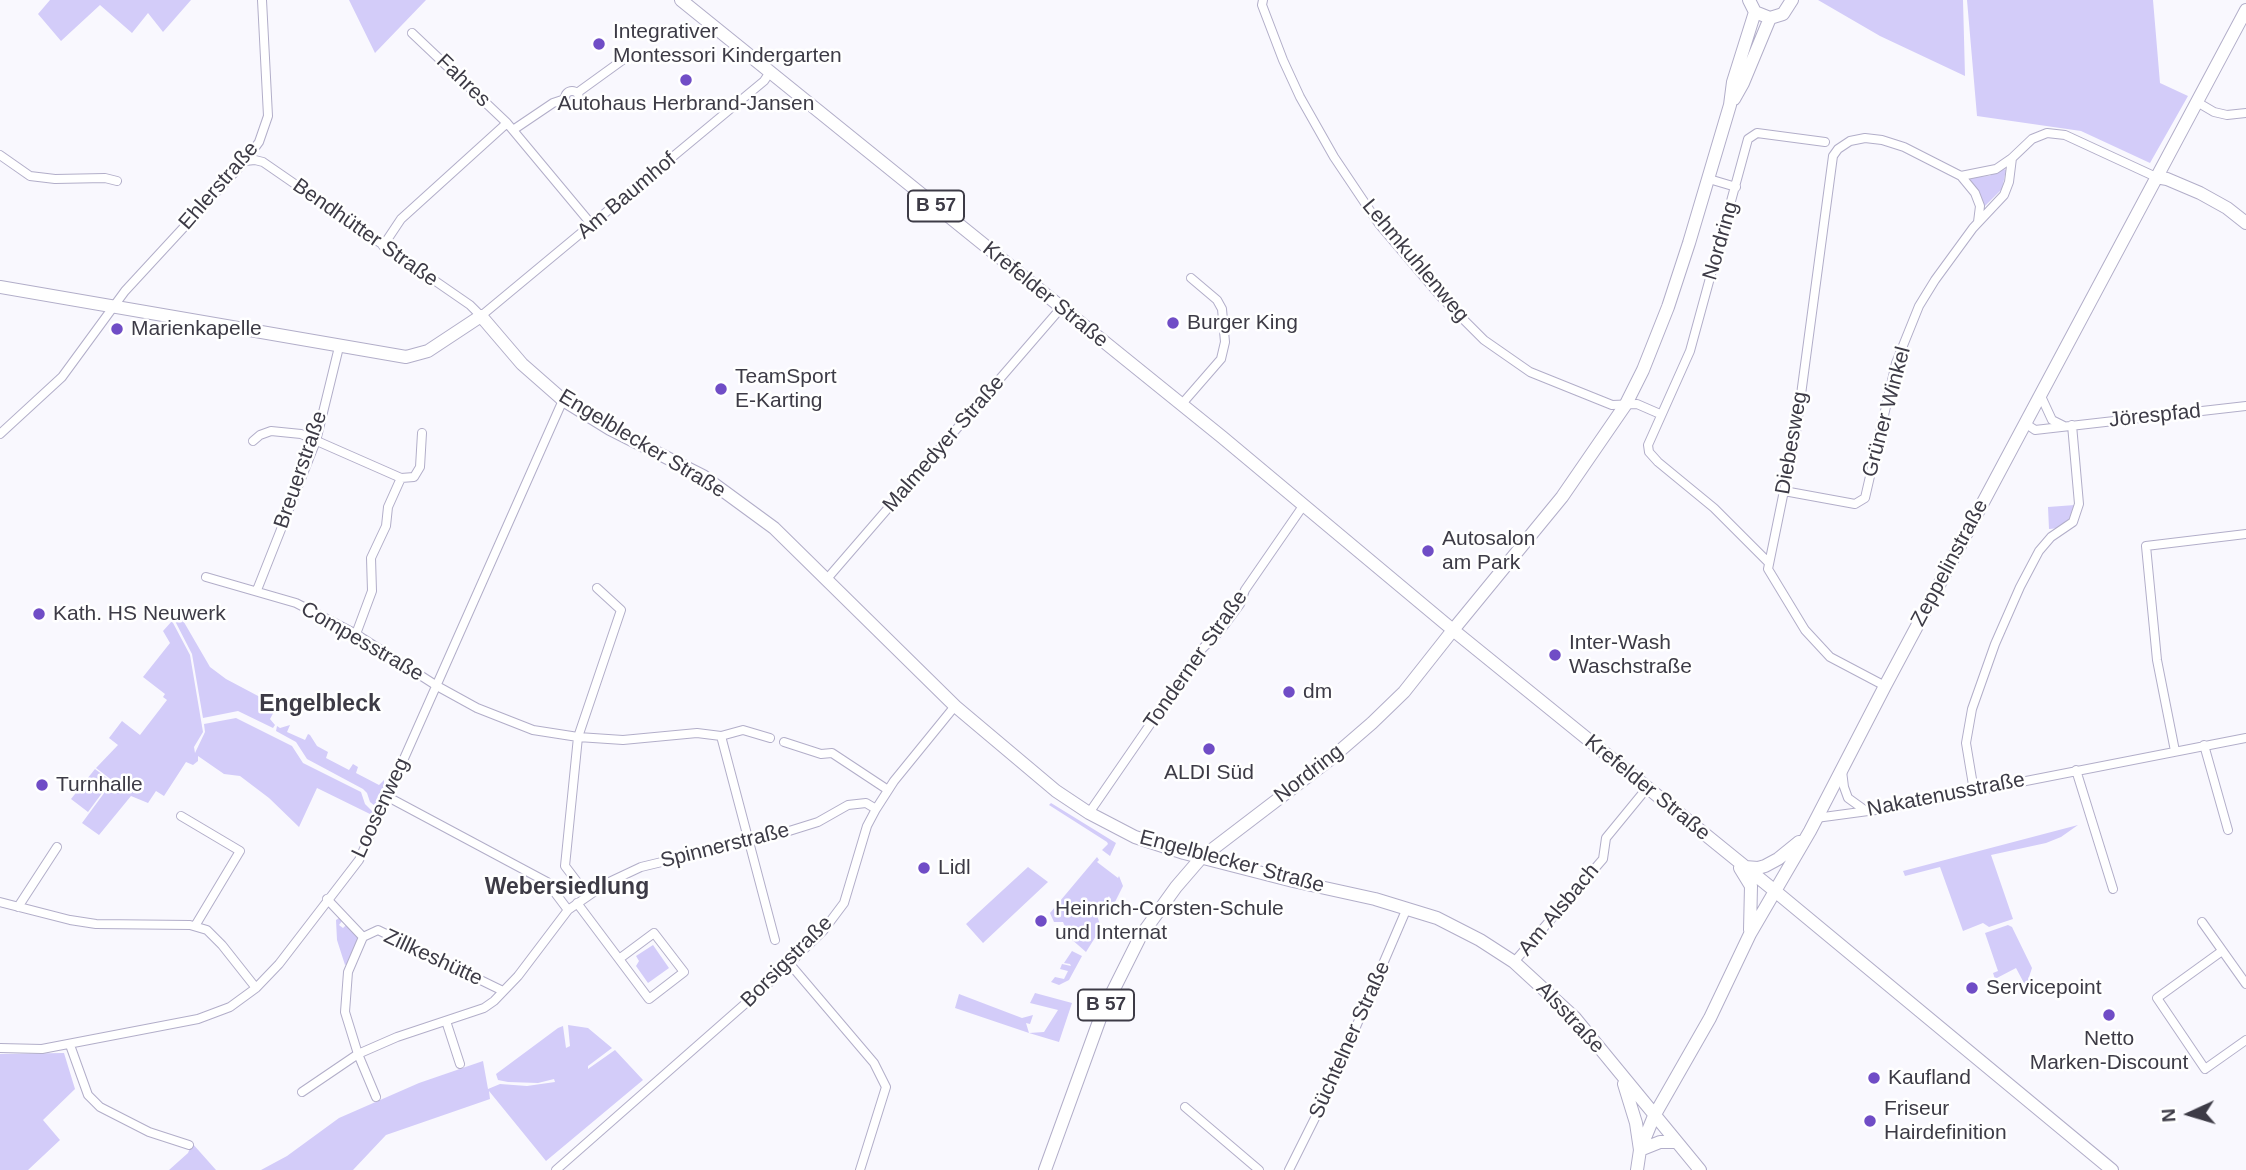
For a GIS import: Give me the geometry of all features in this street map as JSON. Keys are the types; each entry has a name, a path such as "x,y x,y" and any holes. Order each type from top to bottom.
{"street":[{"name":"Ehlerstraße","path":"0,434 62,377 142,272 245,161 259,142 268,116 262,0"},
{"name":"Krefelder Straße","path":"681,0 1181,405 2112,1170"},
{"name":"Lehmkuhlenweg","path":"1263,0 1262,5 1287,69 1334,157 1379,224 1441,297 1484,341 1530,372 1612,405 1626,404"},
{"path":"1749,0 1755,12 1770,18 1783,14 1792,0"},
{"name":"Zeppelinstraße","path":"1640,1150 1654,1116 1710,1018 1750,934 1810,831 2246,10"},
{"name":"Nordring","path":"1045,1170 1093,1034 1123,967 1140,936 1175,887 1201,858 1328,761 1404,692 1562,497 1626,404 1668,307 1709,179 1730,106 1733,82 1755,12"},
{"name":"Nordring","path":"1730,106 1743,83 1770,18"},
{"name":"Fahres","path":"412,33 510,127 592,225"},
{"path":"383,246 401,219 510,127 565,99 569,91 577,93 624,60"},
{"name":"Am Baumhof","path":"481,316 764,80 770,72"},
{"path":"2197,102 2214,112 2227,115 2246,113"},
{"path":"1978,222 1980,206 1975,193 1961,176 1996,169 2032,139 2047,133 2065,135 2156,177 2200,193 2227,208 2246,223"},
{"name":"Nordring","path":"1768,562 1714,508 1652,457 1648,445 1690,351 1748,139 1757,134 1825,142"},
{"name":"Diebesweg","path":"1768,562 1796,432 1833,156 1850,141 1865,138 1882,140 1904,147 1961,176"},
{"path":"0,155 30,176 55,179 105,178 117,181"},
{"name":"Grüner Winkel","path":"1784,491 1855,504 1865,498 1889,388 1919,306 1934,280 1978,222 2004,195 2009,182 2012,158"},
{"name":"Bendhütter Straße","path":"245,161 263,162 470,305 481,316"},
{"path":"1709,179 1736,187"},
{"path":"1181,405 1221,359 1225,342 1222,309 1217,300 1191,278"},
{"path":"0,287 396,357 416,356 428,351 481,316"},
{"name":"Malmedyer Straße","path":"826,579 1061,308"},
{"name":"Engelblecker Straße","path":"481,316 522,364 563,400 610,429 703,476 774,528 955,706 1056,791 1089,813 1135,837 1201,858 1407,908"},
{"name":"Breuerstraße","path":"257,590 316,441 339,348"},
{"path":"1975,791 1966,743 1972,709 2020,587 2039,551 2051,537 2073,522 2079,504 2068,425 2052,420 2040,394"},
{"name":"Loosenweg","path":"0,1048 42,1049 70,1045 198,1019 230,1007 256,988 279,964 359,860 563,400"},
{"path":"1626,404 1637,404 1660,414"},
{"name":"Jörespfad","path":"2025,423 2035,430 2246,405"},
{"path":"253,441 271,431 300,434 401,478 414,477 420,467 422,433"},
{"path":"356,634 372,591 371,558 386,526 388,507 401,478"},
{"name":"Tonderner Straße","path":"1089,813 1202,649 1220,631 1240,604 1245,590 1303,506"},
{"path":"2175,751 2157,660 2146,546 2246,534"},
{"path":"1768,562 1770,576 1799,622 1830,657 1885,686"},
{"name":"Compesstraße","path":"206,577 296,603 356,634 437,687 477,708 533,730 623,740 697,733 721,736 743,730 770,738"},
{"path":"587,895 565,866 578,737 621,610 597,589"},
{"name":"Borsigstraße","path":"556,1170 822,931 844,904 867,826 876,809 955,706"},
{"path":"721,736 775,940"},
{"name":"Nakatenusstraße","path":"1816,818 1975,791 2246,738"},
{"path":"784,742 815,752 832,753 888,790"},
{"path":"2204,745 2228,830"},
{"path":"1842,767 1848,798 1866,811"},
{"path":"2076,770 2113,889"},
{"name":"Am Alsbach","path":"1514,962 1603,859 1606,838 1647,788"},
{"path":"388,797 547,881 568,910"},
{"name":"Spinnerstraße","path":"518,976 568,910 607,883 641,867 786,832 818,822 848,805 866,803 876,809"},
{"path":"181,816 240,851 195,926"},
{"path":"1740,864 1758,868 1778,859 1810,831"},
{"path":"18,907 57,846"},
{"path":"1740,864 1751,886 1750,934"},
{"name":"Zillkeshütte","path":"327,900 363,937"},
{"path":"0,902 70,920 195,926 207,930 222,944 256,988"},
{"path":"577,903 649,999 684,972 654,933 619,958"},
{"name":"Alsstraße","path":"1407,908 1451,924 1514,962 1574,1018 1700,1170"},
{"name":"Süchtelner Straße","path":"1289,1170 1328,1092 1407,908"},
{"path":"2202,922 2246,984"},
{"name":"Zillkeshütte","path":"376,1097 358,1054 345,1012 348,972 363,937 378,930 503,991"},
{"path":"2222,951 2157,998 2205,1069 2246,1040"},
{"path":"789,963 874,1063 886,1087 860,1170"},
{"name":"Zillkeshütte","path":"302,1092 358,1054 397,1037 484,1008 518,976"},
{"path":"446,1021 460,1064"},
{"path":"70,1045 88,1095 100,1107 149,1132 189,1145"},
{"path":"1622,1077 1636,1123 1640,1150 1637,1170"},
{"path":"1185,1107 1259,1170"},
{"path":"1640,1150 1660,1142 1675,1142"}],"shaded area":[{"path":"50,0 191,0 163,32 148,13 132,33 100,5 61,41 38,14"},
{"path":"349,0 426,0 375,53"},
{"path":"1818,0 1963,0 1965,76 1880,36"},
{"path":"1967,0 2153,0 2160,83 2188,96 2150,163 2081,131 1977,116"},
{"path":"2004,169 2002,189 1984,207 1970,180 1971,177 1989,176"},
{"path":"2075,505 2066,523 2060,528 2049,529 2048,507"},
{"path":"177,615 181,617 210,667 226,679 277,706 270,719 275,725 273,728 238,711 203,718 192,654 175,621"},
{"path":"172,621 190,655 203,732 194,747 195,753 205,732 204,724 236,718 292,746 303,763 361,792 365,804 373,812 372,815 317,788 299,827 269,798 240,776 224,774 198,756 198,761 193,765 186,762 164,796 156,791 148,803 131,796 99,835 82,823 113,781 96,768 118,745 109,738 122,721 140,735 167,700 163,697 165,694 143,677 170,643 163,631"},
{"path":"290,725 287,732 305,740 308,734 310,735 317,746 328,752 326,758 349,770 353,764 358,767 356,773 379,785 384,780 375,806 363,789 307,759 296,742 276,731 277,726 280,728"},
{"path":"95,769 111,781 88,812 71,799"},
{"path":"1051,803 1116,843 1110,856 1102,850 1107,842 1049,805"},
{"path":"2078,825 2061,837 2046,843 1991,855 2013,919 1989,927 1983,923 1963,931 1940,867 1905,876 1903,871"},
{"path":"1097,857 1097,862 1118,878 1119,876 1123,886 1113,906 1109,896 1097,915 1101,928 1086,952 1070,938 1063,922 1054,922 1050,913"},
{"path":"1028,867 1048,882 983,943 966,924"},
{"path":"339,918 342,921 339,925 343,928 346,925 359,937 345,965 337,940 336,920"},
{"path":"2008,925 2012,927 2032,968 2029,977 2032,982 2025,985 2016,968 1995,979 1993,973 1998,971 1985,933"},
{"path":"653,945 669,968 648,983 636,966 639,961 636,956"},
{"path":"1072,951 1082,956 1069,980 1059,985 1051,982 1055,977 1064,979 1068,971 1060,969 1062,964 1071,966 1064,963"},
{"path":"1035,993 1072,1003 1059,1042 1029,1033 1044,1032 1058,1010 1030,1003"},
{"path":"959,994 1022,1018 1033,1015 1030,1024 1026,1023 1029,1033 955,1008"},
{"path":"568,1025 588,1028 612,1048 588,1066 588,1069 615,1050 643,1080 546,1161 489,1091 490,1099 386,1135 353,1170 261,1170 287,1156 339,1118 419,1083 483,1061 488,1089 500,1084 527,1086 555,1082 554,1079 538,1083 508,1082 498,1080 496,1074 563,1026 566,1048 570,1046"},
{"path":"64,1053 75,1089 43,1120 60,1140 28,1170 0,1170 0,1054"},
{"path":"192,1143 216,1170 169,1170 188,1153"}],"place":[{"name":"Integrativer Montessori Kindergarten","path":"599,44"},
{"name":"Autohaus Herbrand-Jansen","path":"686,80"},
{"name":"Burger King","path":"1173,323"},
{"name":"Marienkapelle","path":"117,329"},
{"name":"TeamSport E-Karting","path":"721,389"},
{"name":"Autosalon am Park","path":"1428,551"},
{"name":"Kath. HS Neuwerk","path":"39,614"},
{"name":"Inter-Wash Waschstraße","path":"1555,655"},
{"name":"dm","path":"1289,692"},
{"name":"ALDI Süd","path":"1209,749"},
{"name":"Turnhalle","path":"42,785"},
{"name":"Lidl","path":"924,868"},
{"name":"Heinrich-Corsten-Schule und Internat","path":"1041,921"},
{"name":"Servicepoint","path":"1972,988"},
{"name":"Netto Marken-Discount","path":"2109,1015"},
{"name":"Kaufland","path":"1874,1078"},
{"name":"Friseur Hairdefinition","path":"1870,1121"}],"district":[{"name":"Engelbleck","path":"320,705"},
{"name":"Webersiedlung","path":"567,888"}]}
